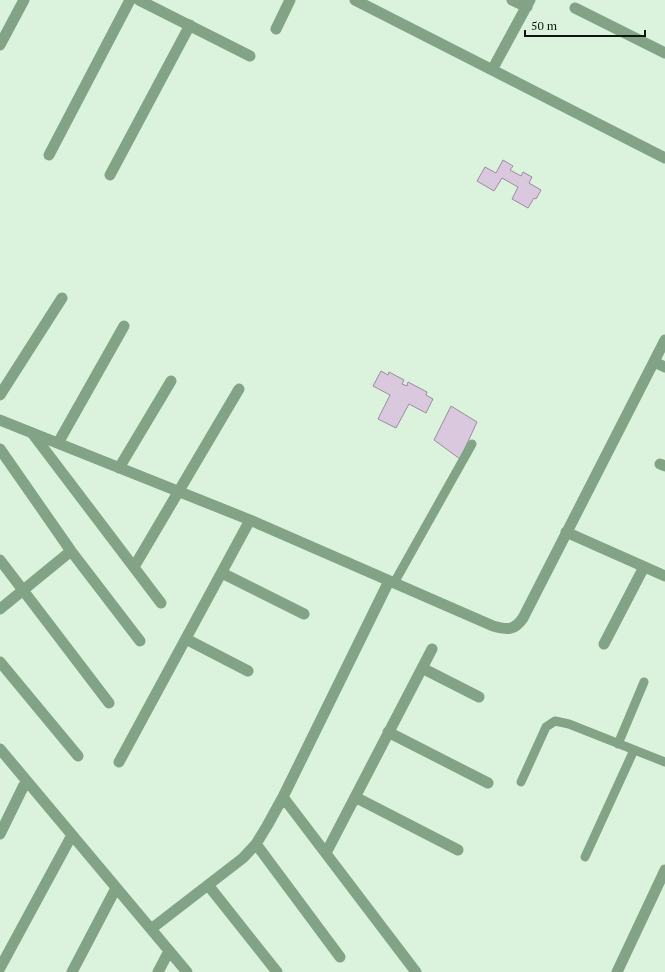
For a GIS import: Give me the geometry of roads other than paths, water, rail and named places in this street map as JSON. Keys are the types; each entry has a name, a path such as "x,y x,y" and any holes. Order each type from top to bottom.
{"street":[{"path":"0,45 24,0"},
{"path":"49,155 130,0"},
{"path":"139,0 250,56"},
{"path":"276,29 290,0"},
{"path":"355,0 665,158"},
{"path":"492,70 528,3 512,0"},
{"path":"575,8 665,53"},
{"path":"110,175 190,25"},
{"path":"0,395 62,298"},
{"path":"58,443 124,326"},
{"path":"0,420 250,520 493,626 503,629 512,629 519,625 523,618 665,340"},
{"path":"654,362 665,368"},
{"path":"120,468 170,381"},
{"path":"134,568 239,389"},
{"path":"32,433 161,603"},
{"path":"0,449 71,551 140,641"},
{"path":"119,762 250,520"},
{"path":"566,532 665,576"},
{"path":"0,608 71,551"},
{"path":"0,560 109,703"},
{"path":"604,644 644,567"},
{"path":"222,573 304,614"},
{"path":"151,929 243,858 256,844 268,826 392,582"},
{"path":"186,639 248,671"},
{"path":"326,853 432,649"},
{"path":"0,662 78,756"},
{"path":"422,668 479,698"},
{"path":"388,732 488,783"},
{"path":"0,750 187,972"},
{"path":"0,834 26,781"},
{"path":"283,797 416,972"},
{"path":"355,797 458,850"},
{"path":"0,968 72,835"},
{"path":"256,844 340,957"},
{"path":"617,972 665,870"},
{"path":"208,885 277,972"},
{"path":"72,972 116,888"},
{"path":"158,972 169,951"}],"lane":[{"path":"392,582 472,444"},
{"path":"618,744 644,682"},
{"path":"521,782 546,727 555,721 569,724 665,762"},
{"path":"585,857 634,750"}]}
